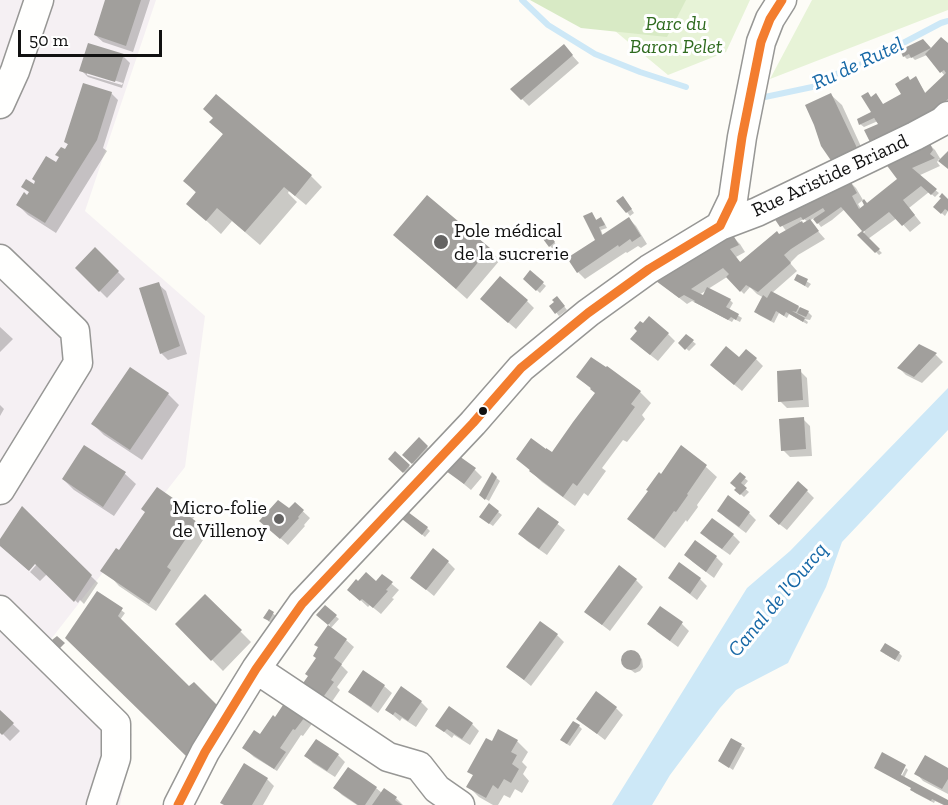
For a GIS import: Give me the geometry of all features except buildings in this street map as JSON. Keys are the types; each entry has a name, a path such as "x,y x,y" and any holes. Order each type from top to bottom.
{"street":[{"path":"0,104 15,71 39,0"},
{"path":"720,226 733,199 760,42 770,19 782,0"},
{"name":"Rue Aristide Briand","path":"184,803 205,752 256,669 303,604 473,423 521,368 649,269 720,226 757,212 915,136 948,116"},
{"path":"0,259 75,331 78,363 0,490"},
{"path":"0,610 116,724 116,758 101,805"},
{"path":"256,669 388,757 419,766 437,789 460,805"}],"shaded area":[{"path":"0,0 156,0 85,211 205,316 185,467 48,643 132,734 120,805 0,805"}],"green space":[{"path":"530,0 686,0 667,37 581,28"},
{"name":"Parc du Baron Pelet","path":"596,0 750,0 726,52 668,75 597,16"},
{"path":"812,0 948,0 948,10 770,79"}],"water":[{"name":"Canal de l'Ourcq","path":"948,388 948,430 842,542 826,587 788,663 736,690 670,775 652,805 612,805 747,588 790,551"}],"waterway":[{"name":"Ru de Rutel","path":"522,0 548,25 595,54 686,87"},
{"name":"Ru de Rutel","path":"765,97 817,86 834,75 869,61 948,21"}],"transit line":[{"path":"178,805 205,752 256,669 302,604 473,423 521,368 588,313 649,269 720,226 733,199 742,137 761,42 770,19 782,0"}],"place":[{"name":"Pole médical de la sucrerie","path":"441,242"},
{"name":"Micro-folie de Villenoy","path":"279,519"}]}
